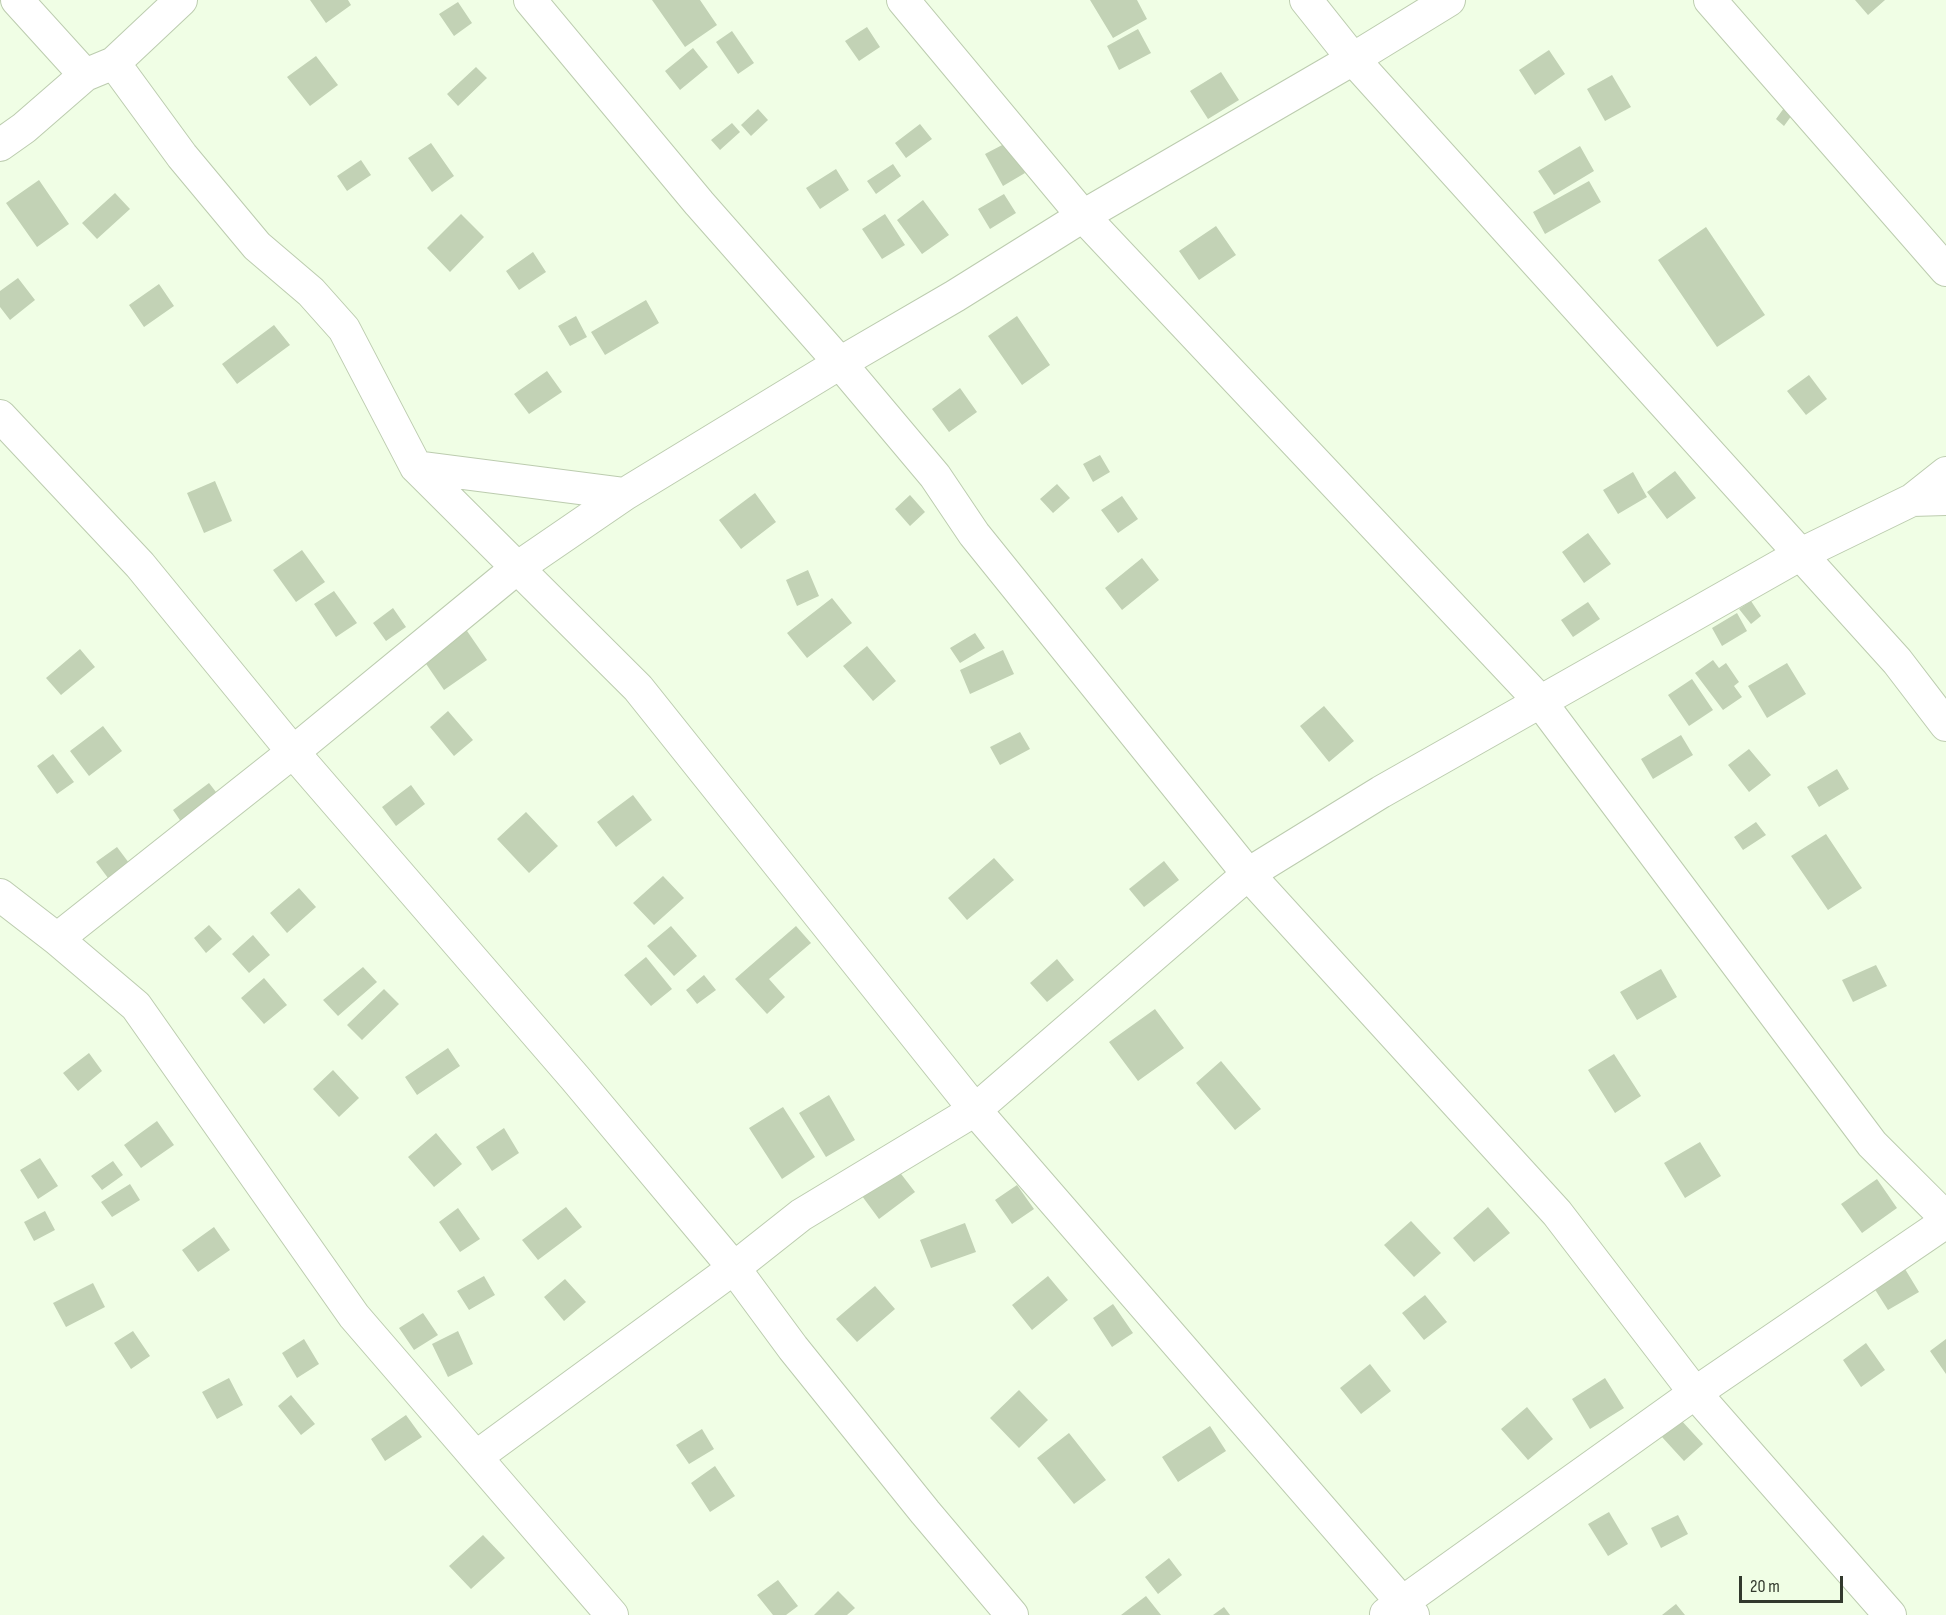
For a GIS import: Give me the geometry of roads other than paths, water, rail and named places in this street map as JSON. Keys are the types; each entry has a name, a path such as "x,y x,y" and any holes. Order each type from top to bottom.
{"street":[{"path":"17,0 85,75"},
{"path":"0,145 24,128 85,75 114,63 181,0"},
{"path":"530,0 699,203 840,363 935,476 974,534 1248,874 1557,1213 1695,1393 1890,1615"},
{"path":"114,63 182,156 257,246 311,292 344,329 416,467 638,688 975,1110 1316,1505 1400,1611 1695,1393 1946,1220 1872,1144 1539,700 1083,216 903,0"},
{"path":"1306,0 1353,59 1897,661 1946,725"},
{"path":"57,939 293,752 517,568 625,494 955,296 1083,216 1353,59 1449,0"},
{"path":"1710,0 1946,270"},
{"path":"0,416 140,565 293,752 576,1078 734,1268 793,1348 925,1512 1012,1615"},
{"path":"416,467 625,494"},
{"path":"476,1457 734,1268 801,1215 975,1110 1248,874 1381,792 1539,700 1801,554 1912,500 1946,473"},
{"path":"1912,500 1946,499"},
{"path":"0,895 57,939 136,1006 354,1316 612,1615"}]}
